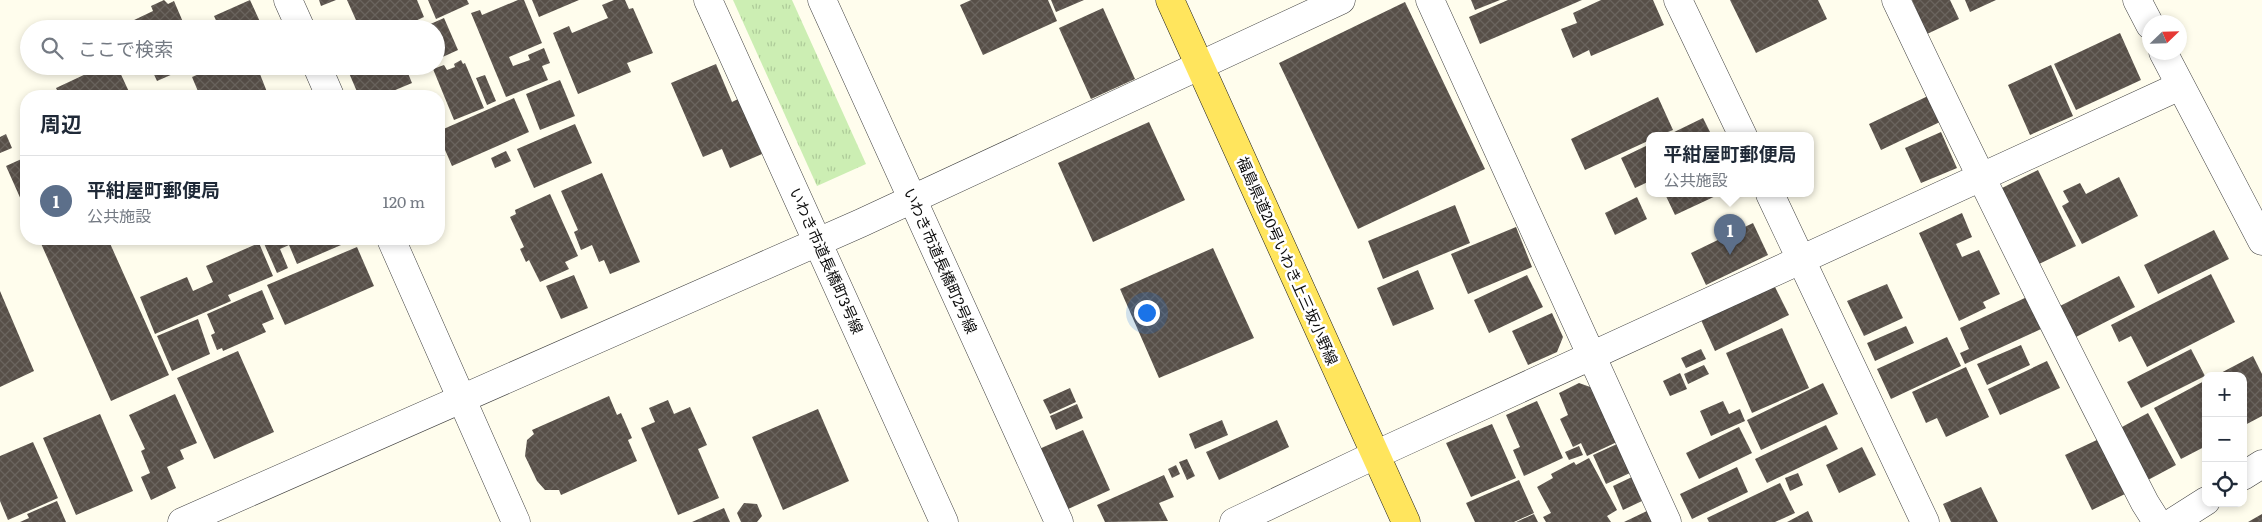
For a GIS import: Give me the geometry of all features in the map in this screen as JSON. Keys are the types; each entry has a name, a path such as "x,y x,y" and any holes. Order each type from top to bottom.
{"main road":[{"name":"福島県道20号いわき上三坂小野線","path":"1170,0 1406,522"}],"street":[{"path":"288,0 297,20"},
{"name":"いわき市道長橋町3号線","path":"708,0 944,522"},
{"name":"いわき市道長橋町2号線","path":"822,0 1058,522"},
{"path":"182,522 817,243 1340,0"},
{"path":"1430,0 1667,522"},
{"path":"1678,0 1741,132"},
{"path":"1896,0 1980,178 2081,379 2145,502 2158,522"},
{"path":"2137,0 2145,15"},
{"path":"2167,60 2262,241"},
{"path":"321,75 327,90"},
{"path":"1234,522 1375,455 2180,86"},
{"path":"1771,197 1925,522"},
{"path":"394,245 460,400 516,522"},
{"path":"2247,473 2262,464"},
{"path":"2173,522 2202,504"}],"green space":[{"path":"733,0 792,0 866,164 817,186"}],"building":[{"path":"164,0 168,4 174,1 182,20 134,20 153,11 151,6"},
{"path":"250,0 259,20 216,20 214,16"},
{"path":"319,0 336,0 321,6"},
{"path":"347,0 417,0 424,17 418,20 356,20"},
{"path":"428,0 467,0 469,4 436,19"},
{"path":"518,0 524,0 542,43 509,57 513,66 530,60 528,55 544,48 550,63 542,66 548,80 506,97 471,13 480,10 482,15"},
{"path":"532,0 579,0 539,17"},
{"path":"614,0 625,0 629,9 633,8 653,53 627,63 631,72 578,94 553,33 569,26 572,33 608,18 602,5"},
{"path":"971,0 1048,0 1057,21 983,55 960,5"},
{"path":"1051,0 1084,0 1056,12"},
{"path":"1471,0 1500,0 1475,10"},
{"path":"1508,0 1582,0 1480,44 1469,17"},
{"path":"1601,0 1653,0 1664,25 1591,56 1589,50 1573,58 1561,29 1577,23 1573,13"},
{"path":"1730,0 1818,0 1827,19 1756,53"},
{"path":"1912,0 1950,0 1959,19 1927,34"},
{"path":"1965,0 1996,0 1970,12"},
{"path":"1405,2 1485,169 1358,229 1279,63"},
{"path":"1103,8 1135,79 1091,99 1059,28"},
{"path":"445,20 458,50 445,56"},
{"path":"2120,33 2141,80 2076,110 2054,64"},
{"path":"461,60 463,64 465,63 484,108 454,120 445,98 445,90 442,90 435,75 445,75 445,67 447,70 455,67 454,64"},
{"path":"716,64 732,102 738,99 762,154 730,168 722,149 703,157 671,83"},
{"path":"2051,65 2073,116 2030,135 2008,85"},
{"path":"84,75 121,75 128,90 57,90 56,88"},
{"path":"154,75 171,75 157,81"},
{"path":"197,75 260,75 266,90 197,90 192,77"},
{"path":"350,75 409,75 412,83 395,90 356,90"},
{"path":"485,75 496,101 487,105 476,78"},
{"path":"560,80 575,116 540,130 526,94"},
{"path":"1928,96 1940,122 1881,150 1869,124"},
{"path":"1658,97 1673,130 1668,132 1646,132 1646,142 1585,170 1571,139"},
{"path":"514,98 529,132 452,166 445,150 445,128"},
{"path":"1703,118 1710,132 1674,132"},
{"path":"1149,122 1185,200 1093,242 1058,163"},
{"path":"575,124 592,163 534,188 517,149"},
{"path":"1941,132 1957,168 1921,183 1905,148"},
{"path":"6,134 12,148 0,153 0,137"},
{"path":"1646,146 1646,183 1635,188 1621,158"},
{"path":"506,151 511,161 495,168 491,158"},
{"path":"20,160 20,198 6,166"},
{"path":"2038,170 2076,246 2037,265 1998,190"},
{"path":"602,173 640,262 610,274 604,260 599,262 592,245 581,250 574,232 578,230 561,191"},
{"path":"2119,177 2138,216 2082,244 2062,206 2069,202 2063,191 2080,183 2086,194"},
{"path":"550,194 578,256 565,262 569,269 540,282 529,260 526,262 520,249 524,247 510,217 516,214 515,210"},
{"path":"1637,197 1647,219 1615,235 1605,213"},
{"path":"1666,197 1714,197 1675,215"},
{"path":"1455,205 1470,243 1383,279 1368,241"},
{"path":"1962,213 1972,237 1956,244 1962,257 1979,250 2000,294 1983,302 1986,308 1959,321 1919,233"},
{"path":"1753,223 1768,255 1706,285 1691,253"},
{"path":"1516,227 1532,267 1468,294 1451,254"},
{"path":"2214,230 2229,259 2158,294 2144,265"},
{"path":"42,245 111,245 169,375 111,401"},
{"path":"254,245 260,245 273,276 228,295 231,301 155,334 140,297 187,277 193,291 213,282 206,266"},
{"path":"265,245 289,245 280,249 288,268 277,273"},
{"path":"289,245 341,245 297,264"},
{"path":"357,247 374,286 285,325 267,285"},
{"path":"1213,248 1254,338 1159,378 1120,289"},
{"path":"1418,270 1434,309 1393,326 1377,288"},
{"path":"2211,274 2235,322 2147,367 2131,336 2119,342 2111,325"},
{"path":"574,275 588,308 561,319 546,286"},
{"path":"1527,275 1543,307 1489,333 1474,300"},
{"path":"2119,276 2135,307 2076,337 2060,306"},
{"path":"1887,284 1903,318 1864,336 1847,301"},
{"path":"1774,285 1789,315 1715,351 1701,320"},
{"path":"262,290 274,319 262,324 266,332 223,351 222,348 217,350 211,335 215,333 207,314"},
{"path":"0,291 34,371 0,387"},
{"path":"2027,297 2041,329 1965,364 1960,353 1969,349 1960,328"},
{"path":"1552,313 1563,337 1557,352 1528,365 1512,331"},
{"path":"198,319 210,354 172,371 157,336"},
{"path":"1906,326 1914,343 1875,361 1867,343"},
{"path":"1782,328 1809,388 1752,413 1726,353"},
{"path":"1947,337 1961,366 1891,399 1877,369"},
{"path":"2021,345 2030,365 1987,385 1977,364"},
{"path":"1701,349 1706,359 1686,368 1681,358"},
{"path":"2191,349 2203,372 2202,378 2141,408 2127,382"},
{"path":"238,351 274,432 214,459 177,378"},
{"path":"2253,356 2262,374 2262,416 2247,424 2247,372 2223,372"},
{"path":"2047,361 2060,388 2000,415 1988,389"},
{"path":"1704,365 1709,374 1688,384 1684,374"},
{"path":"1966,367 1989,417 1946,437 1937,418 1926,423 1912,392"},
{"path":"1680,373 1687,389 1670,396 1663,381"},
{"path":"2202,382 2202,448 2181,459 2154,408"},
{"path":"1579,383 1593,388 1617,442 1587,456 1581,443 1573,447 1560,419 1568,415 1559,393"},
{"path":"1823,383 1838,414 1761,450 1747,420"},
{"path":"1070,388 1076,402 1050,414 1043,400"},
{"path":"175,394 197,443 180,450 184,459 167,467 176,488 151,500 141,477 150,473 141,451 145,449 129,415"},
{"path":"609,396 617,415 621,413 632,438 628,440 637,461 561,495 559,490 545,490 537,481 525,456 527,440 534,434 532,430"},
{"path":"668,400 674,414 690,407 707,445 698,449 719,498 678,515 641,428 655,422 649,408"},
{"path":"1537,401 1563,458 1524,476 1513,450 1520,447 1506,415"},
{"path":"1723,401 1729,414 1740,409 1745,421 1711,436 1700,411"},
{"path":"1077,404 1083,418 1056,430 1050,416"},
{"path":"818,409 849,481 783,510 752,437"},
{"path":"2148,413 2176,465 2148,480 2120,428"},
{"path":"100,414 133,491 76,515 43,438"},
{"path":"1222,420 1228,435 1195,449 1189,434"},
{"path":"1277,420 1289,447 1219,480 1206,452"},
{"path":"1492,424 1516,478 1471,497 1446,443"},
{"path":"1826,425 1838,449 1767,483 1755,459"},
{"path":"1739,427 1752,453 1699,479 1686,453"},
{"path":"1083,430 1110,490 1066,510 1039,449"},
{"path":"2099,439 2125,494 2092,510 2065,455"},
{"path":"33,442 58,498 8,520 0,501 0,456"},
{"path":"1617,444 1630,473 1606,484 1593,455"},
{"path":"1579,446 1583,455 1569,460 1565,452"},
{"path":"1862,447 1876,475 1839,493 1826,465"},
{"path":"1589,458 1617,510 1607,516 1611,522 1546,522 1543,517 1551,513 1537,487 1553,478 1551,474 1574,462 1576,465"},
{"path":"1187,459 1195,476 1187,480 1179,462"},
{"path":"1176,465 1180,474 1172,478 1168,469"},
{"path":"1737,467 1748,492 1692,519 1680,494"},
{"path":"1798,473 1803,485 1790,491 1785,478"},
{"path":"1164,475 1174,497 1159,503 1168,521 1105,522 1097,505"},
{"path":"1632,477 1642,501 1623,510 1613,486"},
{"path":"1519,480 1534,513 1514,522 1475,522 1466,503"},
{"path":"1780,483 1795,513 1775,522 1709,522 1707,518"},
{"path":"1981,487 1998,522 1951,522 1943,504"},
{"path":"57,501 66,522 20,522 29,518 27,514"},
{"path":"744,503 757,504 762,516 757,522 741,522 737,513"},
{"path":"724,508 730,522 692,522"},
{"path":"1647,511 1652,522 1624,522"},
{"path":"1808,511 1813,522 1787,522"},
{"path":"1534,514 1538,522 1516,522"},
{"path":"2262,514 2262,522 2248,522"}],"place":[{"name":"平紺屋町郵便局","path":"1730,255"}]}
